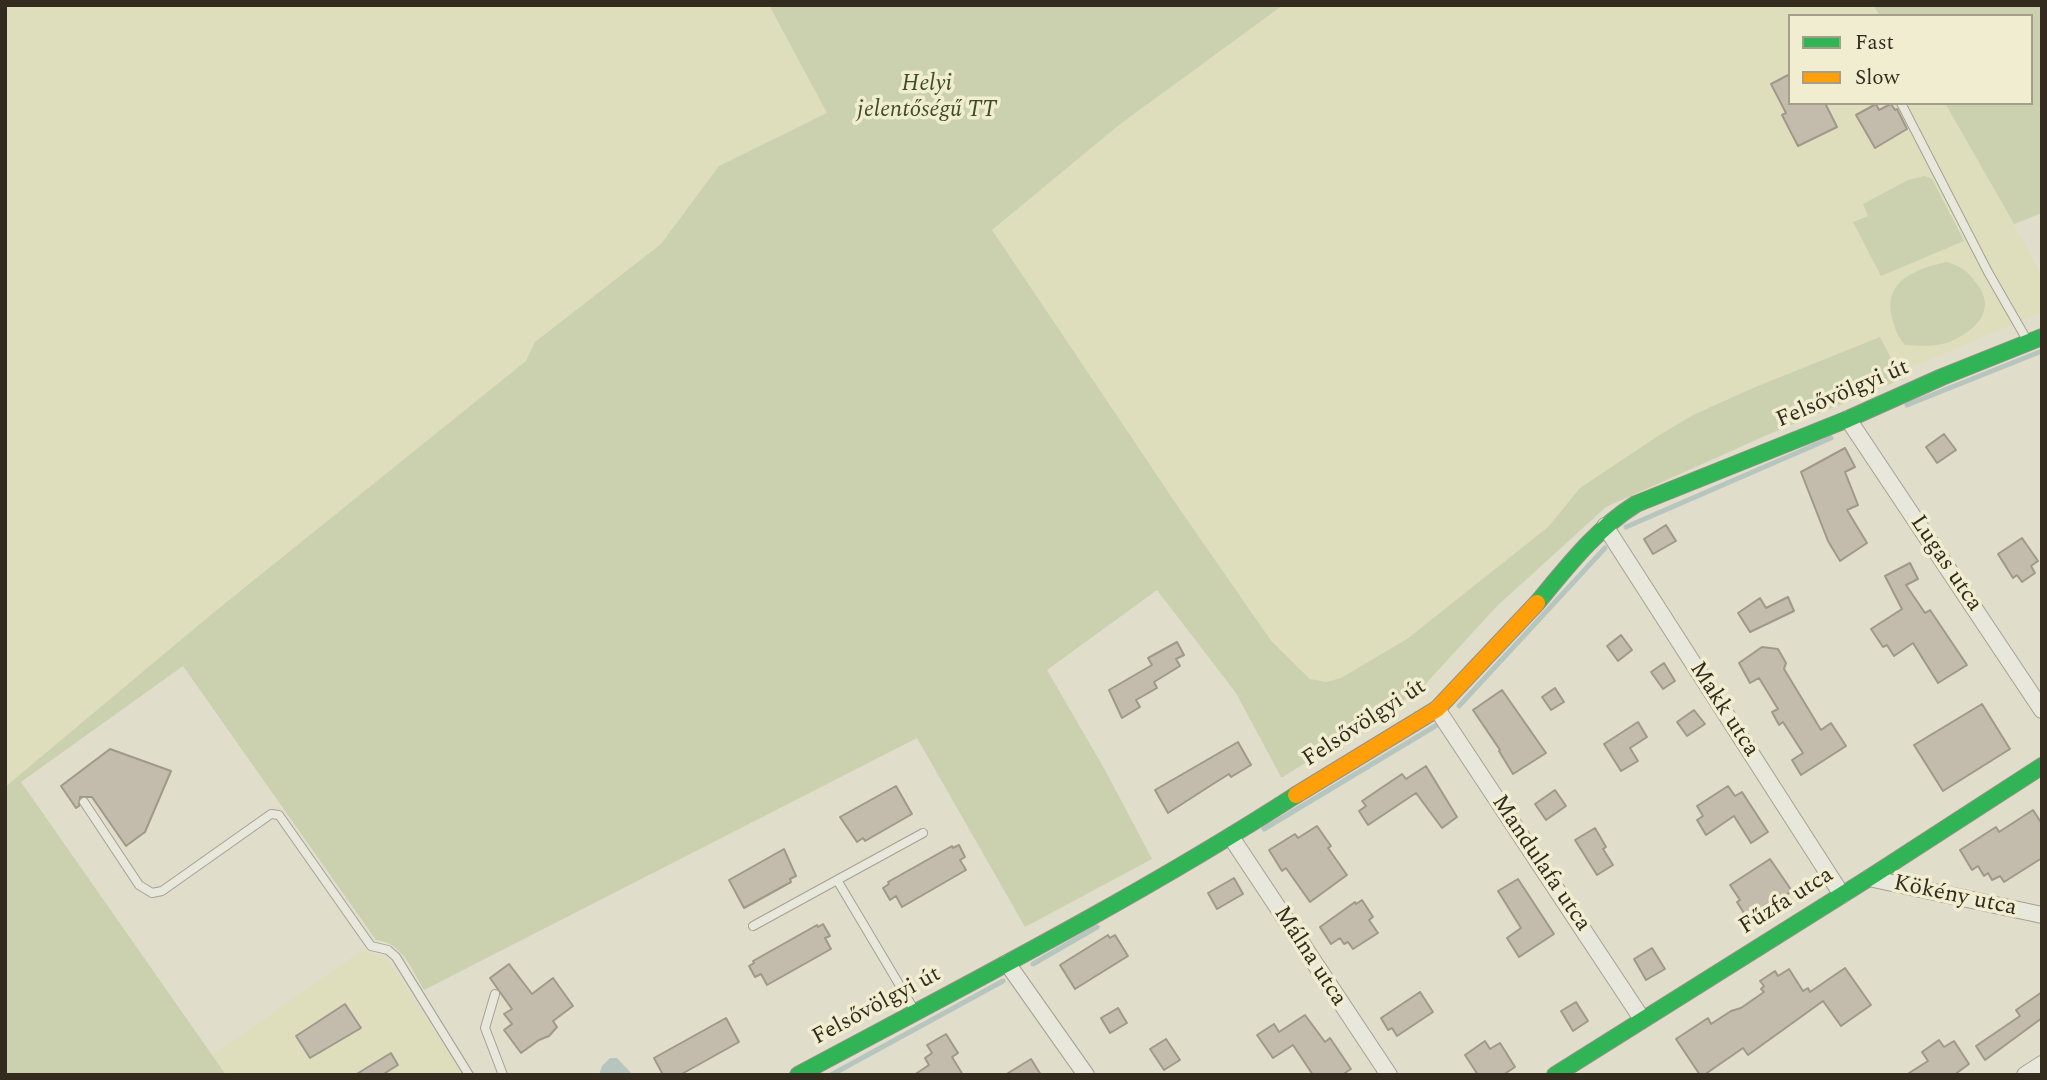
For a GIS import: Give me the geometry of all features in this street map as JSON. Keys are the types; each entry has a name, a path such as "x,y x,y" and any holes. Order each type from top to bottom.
{"street":[{"name":"Felsővölgyi út","path":"798,1075 1110,908 1231,837 1437,709 1605,526 1636,504 1848,419 2035,339"},
{"name":"Lugas utca","path":"1848,419 2042,710"},
{"name":"Makk utca","path":"1605,526 1842,895"},
{"name":"Mandulafa utca","path":"1437,709 1642,1019"},
{"name":"Fűzfa utca","path":"1555,1075 2042,766"},
{"name":"Málna utca","path":"1231,837 1389,1075"},
{"name":"Kökény utca","path":"1869,878 2042,915"},
{"path":"1007,963 1086,1075"},
{"path":"2025,1075 2042,1064"}],"lane":[{"path":"1902,105 1988,272 2035,339"},
{"path":"84,802 139,885 152,892 162,891 271,814 279,815 371,946 388,950 396,957 469,1075"},
{"path":"753,926 923,832"},
{"path":"837,880 916,1013"},
{"path":"495,994 485,1028 503,1075"}],"green space":[{"path":"5,5 769,5 828,113 719,166 661,244 535,342 526,361 213,613 5,787"},
{"name":"Helyi jelentőségű TT","path":"769,5 1283,5 1119,125 992,230 1272,642 1310,679 1326,682 1341,678 1407,639 1548,527 1580,488 1693,415 1880,337 1902,379 1767,435 1606,507 1497,606 1419,691 1283,777 1236,693 1157,590 1047,670 1105,770 1152,859 1025,927 917,738 424,990 399,951 376,940 183,666 21,782 226,1075 5,1075 5,787 213,613 526,361 535,342 661,244 719,166 827,113"},
{"path":"1283,5 1873,5 1879,14 1788,14 1788,105 1946,105 2042,275 2042,312 1900,372 1880,337 1693,415 1580,488 1548,527 1407,639 1341,678 1326,682 1310,679 1272,642 992,230 1119,125"},
{"path":"1873,5 2042,5 2042,213 2014,224 1946,105 2033,105 2033,14 1879,14"},
{"path":"1925,176 1932,179 1964,241 1881,276 1853,222 1868,216 1863,204 1908,180"},
{"path":"1947,262 1964,270 1977,284 1985,302 1982,317 1963,335 1943,344 1905,345 1893,321 1891,307 1896,287 1913,273"},
{"path":"361,951 387,959 464,1075 226,1075 213,1055"}],"shaded area":[{"path":"610,1058 617,1058 633,1075 599,1075 602,1066"}],"building":[{"path":"1788,75 1788,105 1826,105 1837,127 1798,146 1782,115 1786,113 1771,84"},
{"path":"1874,105 1879,110 1892,105 1897,109 1907,129 1875,148 1856,115"},
{"path":"1944,434 1956,450 1937,463 1926,447"},
{"path":"1845,448 1855,467 1845,472 1858,505 1847,510 1867,543 1840,561 1828,541 1801,472"},
{"path":"1666,525 1676,541 1653,554 1644,539"},
{"path":"2022,538 2038,561 2031,566 2035,573 2022,582 2017,575 2013,578 1998,554"},
{"path":"1910,563 1918,579 1906,585 1925,613 1930,610 1967,665 1938,683 1913,643 1894,656 1887,645 1883,647 1871,629 1902,609 1885,576"},
{"path":"1788,597 1794,611 1750,632 1738,613 1760,598 1766,608"},
{"path":"1621,635 1632,650 1618,661 1607,646"},
{"path":"1177,642 1184,655 1176,659 1180,666 1154,682 1157,688 1136,700 1140,707 1122,718 1109,690 1152,665 1148,658"},
{"path":"1762,647 1778,649 1786,663 1784,669 1821,730 1831,723 1846,746 1801,775 1792,760 1803,753 1783,722 1779,725 1772,712 1778,709 1759,678 1750,683 1739,663"},
{"path":"1664,663 1675,681 1663,689 1651,672"},
{"path":"1555,688 1564,702 1551,710 1542,697"},
{"path":"1502,690 1546,753 1513,774 1473,710"},
{"path":"1982,704 2010,749 1943,791 1914,745"},
{"path":"1694,710 1705,724 1687,736 1677,722"},
{"path":"1638,722 1647,737 1630,748 1638,761 1621,771 1604,744"},
{"path":"1238,742 1251,765 1231,777 1229,774 1168,813 1155,790"},
{"path":"110,749 171,771 145,832 126,846 92,797 80,797 79,806 76,808 61,786"},
{"path":"1426,766 1457,817 1442,828 1416,793 1368,825 1359,811 1366,806 1362,801 1402,774 1406,779"},
{"path":"896,786 912,814 865,841 863,838 857,842 840,817"},
{"path":"1728,786 1735,796 1742,792 1768,832 1751,843 1734,816 1706,835 1697,820 1703,816 1697,806"},
{"path":"1555,790 1566,806 1546,820 1535,804"},
{"path":"2033,810 2042,824 2042,858 2004,882 2000,876 1992,880 1988,873 1984,876 1978,866 1972,870 1960,850 1996,827 1999,832"},
{"path":"1317,826 1331,846 1328,848 1347,875 1310,902 1286,868 1282,871 1269,850 1295,834 1298,838"},
{"path":"1595,828 1613,865 1597,875 1575,840"},
{"path":"959,845 965,857 960,860 966,870 902,907 896,896 890,900 883,888 888,882 952,846 953,848"},
{"path":"784,849 796,876 790,879 791,882 744,908 729,880"},
{"path":"1770,859 1792,891 1747,918 1730,885"},
{"path":"1234,878 1243,894 1217,909 1208,893"},
{"path":"1518,879 1554,934 1519,957 1507,938 1521,928 1498,891"},
{"path":"1362,900 1373,917 1369,920 1378,933 1353,949 1348,942 1344,944 1340,938 1331,944 1320,927 1355,902 1356,904"},
{"path":"823,924 830,936 825,938 831,949 767,985 761,974 755,977 749,966 753,961"},
{"path":"1108,935 1110,938 1115,935 1128,956 1075,989 1060,965"},
{"path":"1652,948 1665,969 1646,980 1634,959"},
{"path":"509,964 532,994 553,978 573,1006 553,1021 557,1027 549,1036 521,1053 504,1030 512,1024 504,1014 512,1009 490,978"},
{"path":"1845,968 1871,1005 1841,1026 1823,1001 1748,1055 1743,1048 1704,1075 1700,1075 1676,1039 1708,1018 1711,1024 1741,1008 1764,992 1760,981 1775,971 1778,976 1789,969 1803,991 1808,988 1810,992"},
{"path":"1420,992 1433,1012 1397,1036 1392,1028 1388,1030 1381,1018"},
{"path":"2042,992 2042,1018 1985,1060 1976,1046 2020,1016 2016,1010"},
{"path":"1576,1002 1588,1021 1573,1031 1561,1011"},
{"path":"345,1004 361,1028 310,1058 296,1036"},
{"path":"1118,1008 1127,1023 1110,1033 1101,1018"},
{"path":"1305,1015 1325,1042 1330,1038 1351,1069 1342,1075 1313,1075 1293,1045 1273,1058 1257,1035 1274,1024 1279,1032"},
{"path":"726,1018 739,1042 680,1075 663,1075 654,1058"},
{"path":"946,1034 958,1053 952,1057 963,1075 914,1075 929,1065 925,1058 932,1053 927,1045"},
{"path":"1166,1039 1180,1060 1164,1070 1150,1049"},
{"path":"1939,1040 1944,1047 1954,1041 1969,1064 1954,1075 1906,1075 1928,1061 1922,1052"},
{"path":"1485,1041 1490,1049 1500,1043 1515,1067 1503,1075 1478,1075 1465,1055"},
{"path":"391,1053 398,1065 382,1075 355,1075"},
{"path":"1031,1059 1041,1075 1005,1075"}],"waterway":[{"path":"1907,405 2042,351"},
{"path":"1626,527 1831,438"},
{"path":"1459,706 1605,548"},
{"path":"1264,829 1437,725"},
{"path":"1033,964 1097,927"},
{"path":"831,1075 1003,981"}],"traffic: fast":[{"path":"1537,603 1595,537 1636,504 2042,337"},
{"path":"1555,1075 2042,766"},
{"path":"798,1075 1112,905 1296,795"}],"traffic: slow":[{"path":"1296,795 1437,709 1537,603"}]}
